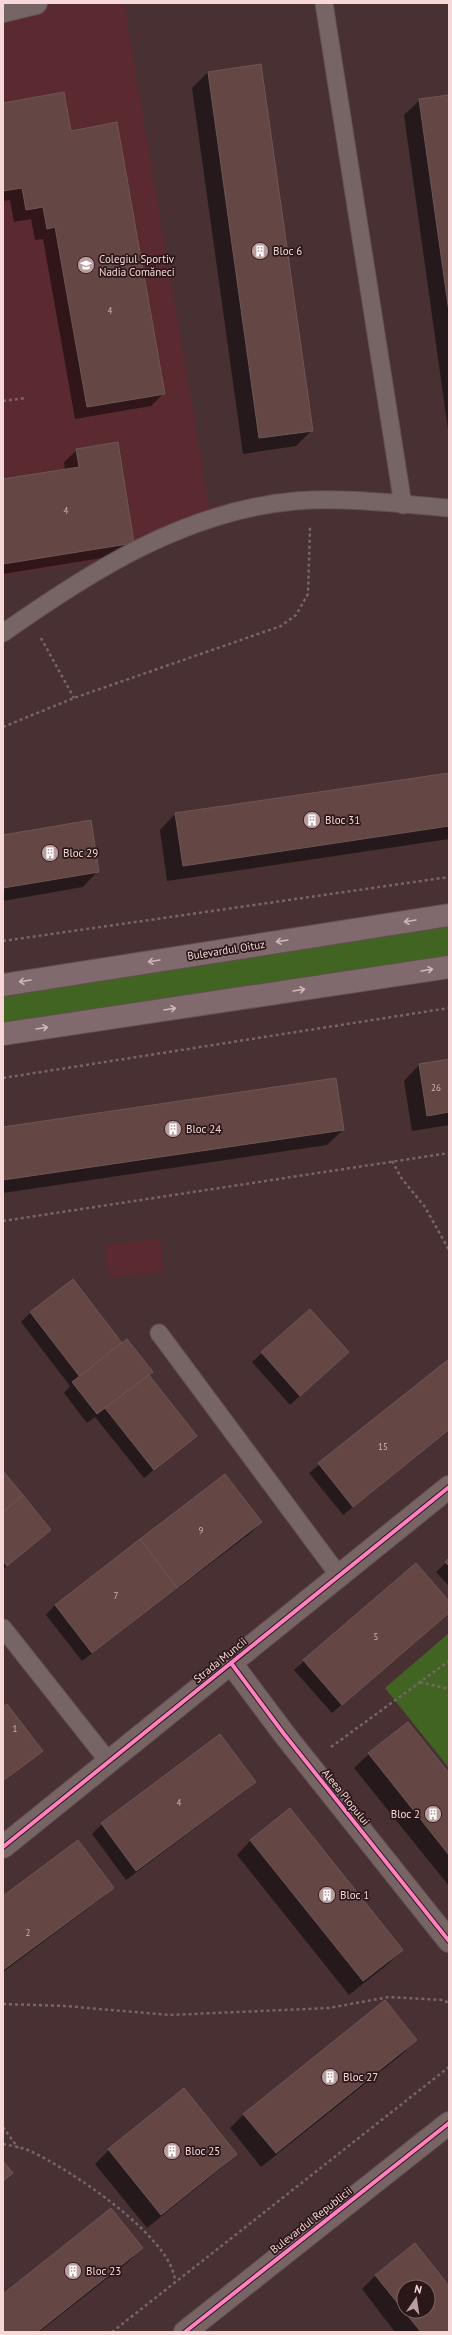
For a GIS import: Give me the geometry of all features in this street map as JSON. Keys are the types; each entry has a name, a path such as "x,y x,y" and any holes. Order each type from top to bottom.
{"main road":[{"name":"Bulevardul Oituz","path":"3,985 449,915"},
{"path":"3,1034 449,967"}],"street":[{"path":"3,11 36,3"},
{"name":"Strada Muncii","path":"3,1847 449,1487"},
{"name":"Aleea Plopului","path":"231,1663 308,1764 449,1941"},
{"name":"Bulevardul Republicii","path":"185,2332 449,2123"}],"lane":[{"path":"324,3 403,505"},
{"path":"3,633 28,615 121,556 168,534 211,518 266,505 310,501 354,501 449,508"},
{"path":"159,1333 340,1576"},
{"path":"3,1628 109,1762"}],"path":[{"path":"3,401 26,398"},
{"path":"3,727 74,698 281,626 296,615 308,594 310,501"},
{"path":"28,615 74,698"},
{"path":"3,941 449,877"},
{"path":"3,1078 449,1008"},
{"path":"3,1221 449,1153"},
{"path":"392,1162 402,1179 425,1207 449,1250"},
{"path":"308,1764 449,1661"},
{"path":"420,1682 449,1689"},
{"path":"3,2004 54,2005 169,2016 329,2008 389,1997 437,2000 449,2003"},
{"path":"112,2332 449,2067"},
{"path":"3,2127 18,2148"},
{"path":"3,2144 29,2151 66,2171 129,2216 172,2266 175,2283"}],"shaded area":[{"name":"Colegiul Sportiv Nadia Comăneci","path":"36,3 124,3 211,518 121,557 3,576 3,11"},
{"path":"160,1238 164,1271 109,1278 105,1245"}],"green space":[{"path":"449,915 449,967 3,1034 3,985"},
{"path":"449,1633 449,1768 385,1688"}],"building":[{"name":"Bloc 6","path":"261,64 313,431 259,438 208,72"},
{"path":"64,92 71,131 117,122 165,394 87,407 55,227 47,229 43,207 26,210 22,188 3,191 3,103"},
{"path":"449,95 449,312 419,99"},
{"path":"118,442 134,543 3,564 3,479 79,467 76,449"},
{"name":"Bloc 31","path":"449,773 449,826 183,866 175,813"},
{"name":"Bloc 29","path":"91,820 99,872 3,888 3,835"},
{"path":"449,1059 449,1112 427,1116 419,1064"},
{"name":"Bloc 24","path":"336,1078 344,1130 3,1180 3,1127"},
{"path":"73,1279 122,1343 80,1377 30,1312"},
{"path":"310,1309 349,1352 300,1396 261,1352"},
{"path":"127,1339 153,1372 97,1414 72,1382"},
{"path":"449,1359 449,1430 353,1507 318,1463"},
{"path":"149,1375 197,1436 154,1470 105,1408"},
{"path":"3,1471 23,1495 3,1512"},
{"path":"225,1474 262,1522 177,1588 140,1539"},
{"path":"23,1495 51,1530 7,1566 3,1561 3,1512"},
{"path":"140,1539 177,1588 92,1653 55,1605"},
{"path":"449,1558 449,1566 445,1562"},
{"path":"416,1563 449,1601 449,1613 342,1705 303,1660"},
{"path":"7,1704 43,1751 3,1781 3,1707"},
{"name":"Bloc 2","path":"408,1722 449,1773 449,1855 368,1753"},
{"path":"220,1734 256,1782 136,1871 101,1823"},
{"name":"Bloc 1","path":"290,1808 403,1950 363,1981 250,1840"},
{"path":"78,1840 114,1888 3,1970 3,1896"},
{"name":"Bloc 27","path":"385,2000 417,2040 276,2153 243,2114"},
{"name":"Bloc 25","path":"184,2088 237,2154 161,2215 108,2149"},
{"path":"3,2161 13,2173 3,2181"},
{"name":"Bloc 23","path":"111,2208 143,2248 37,2332 3,2332 3,2294"},
{"path":"415,2243 449,2286 449,2332 421,2332 410,2319 436,2319 436,2279 396,2279 396,2301 375,2275"}],"cycle path":[{"path":"3,1847 449,1487"},
{"path":"231,1663 284,1734 449,1941"},
{"path":"185,2332 449,2123"}],"place":[{"name":"Bloc 6","path":"260,251"},
{"name":"Colegiul Sportiv Nadia Comăneci","path":"86,265"},
{"name":"Bloc 31","path":"312,820"},
{"name":"Bloc 29","path":"50,853"},
{"name":"Bloc 24","path":"173,1129"},
{"name":"Bloc 2","path":"433,1814"},
{"name":"Bloc 1","path":"327,1895"},
{"name":"Bloc 27","path":"330,2077"},
{"name":"Bloc 25","path":"172,2151"},
{"name":"Bloc 23","path":"73,2271"}]}
